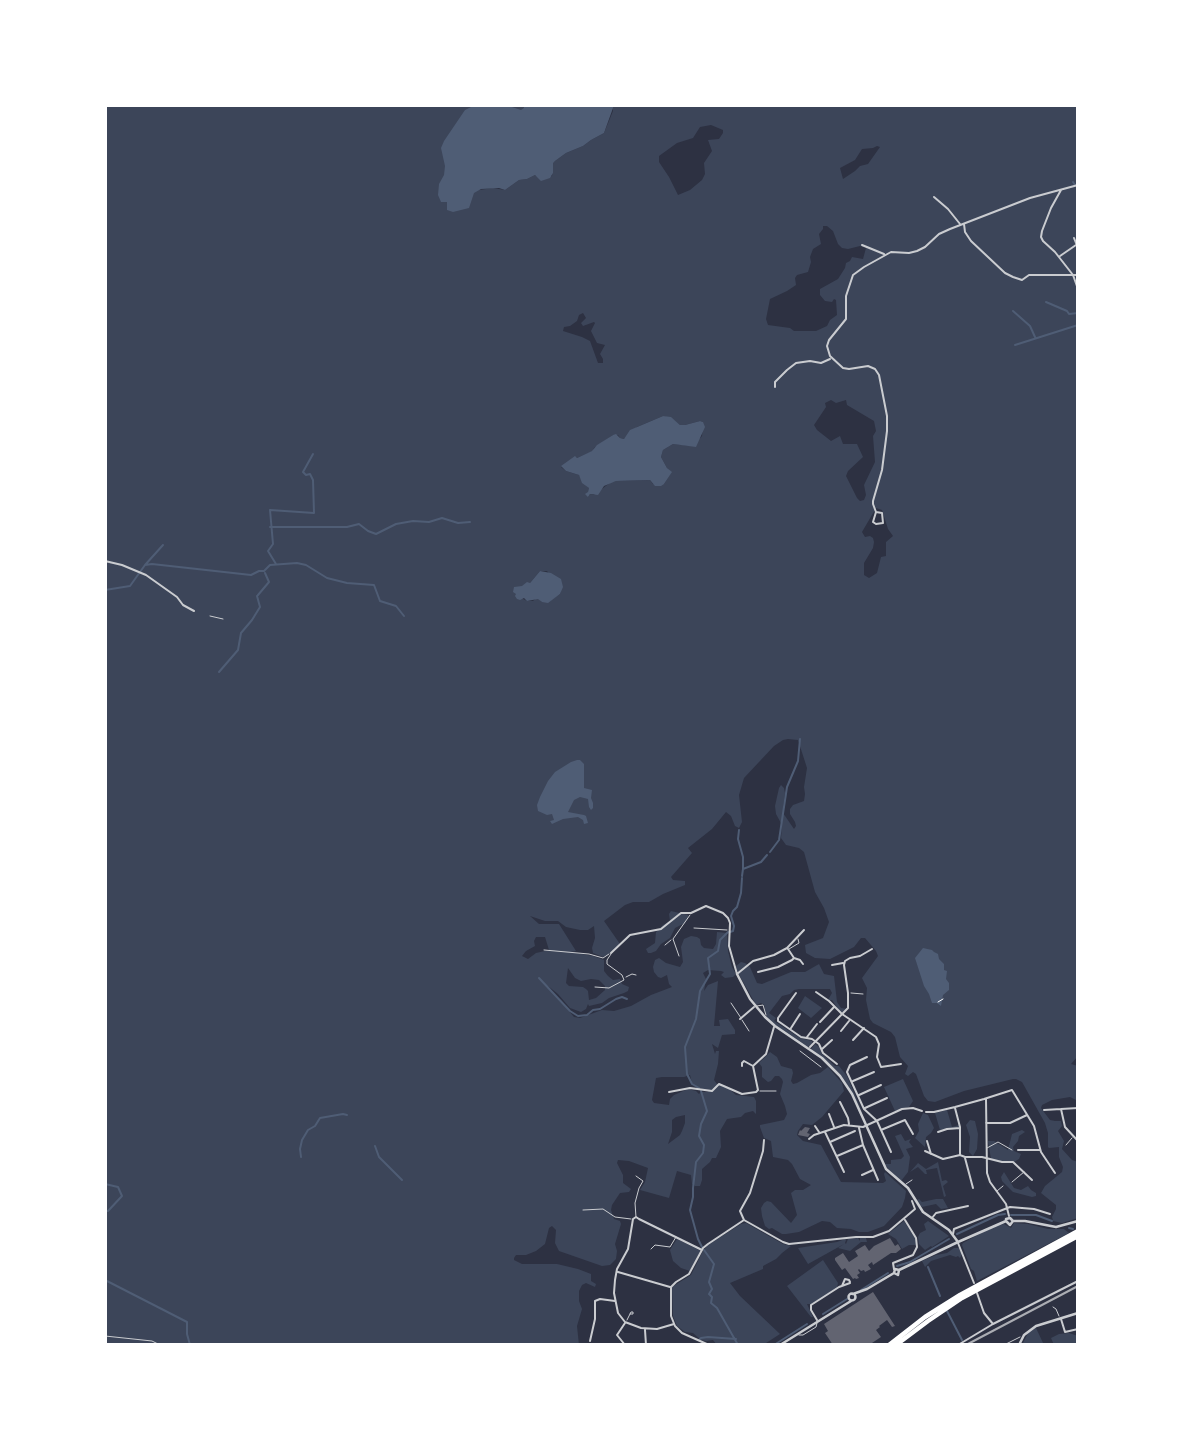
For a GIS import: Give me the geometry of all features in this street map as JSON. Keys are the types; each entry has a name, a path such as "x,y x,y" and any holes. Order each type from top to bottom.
{"highway":[{"path":"890,1345 925,1317 960,1295 1078,1233"},
{"path":"896,1345 968,1295 1078,1233"}],"street":[{"path":"876,512 873,501 883,466 887,420 879,375 875,369 868,366 846,369 831,358 828,350 828,343 846,319 845,304 851,278 857,271 885,254 893,251 917,251 939,234 1023,200 1078,185"},
{"path":"1062,189 1041,234 1043,242 1073,275 1078,289"},
{"path":"934,197 962,225 971,241 1005,273 1022,280 1029,275 1078,275"},
{"path":"1059,257 1077,247 1074,238"},
{"path":"862,246 885,254"},
{"path":"775,387 775,382 796,363 821,363 831,358"},
{"path":"105,561 149,577 194,611"},
{"path":"611,953 630,935 661,929 681,913 690,913 705,906 723,913 729,919 729,946 737,974 756,1007 775,1026 828,1063 843,1080 884,1165 905,1185 920,1210 953,1234 974,1283"},
{"path":"737,974 752,961 787,948 804,930"},
{"path":"787,948 794,958 803,964"},
{"path":"832,965 844,963 872,949"},
{"path":"758,972 778,967 794,958"},
{"path":"809,1049 848,1006 844,963"},
{"path":"816,992 878,1040 877,1057 881,1067 901,1065"},
{"path":"796,993 777,1019 801,1037 815,1041 823,1053 837,1064"},
{"path":"741,1018 756,1007"},
{"path":"807,1038 807,1034 835,1007"},
{"path":"790,1029 800,1014"},
{"path":"841,1031 850,1019"},
{"path":"753,1066 766,1054 775,1026"},
{"path":"853,1040 864,1028"},
{"path":"821,1049 832,1040"},
{"path":"867,1057 848,1067 847,1072 864,1109 877,1120 891,1152"},
{"path":"669,1092 692,1088 712,1091 719,1084 742,1094 751,1094 758,1090 753,1066 744,1061 741,1066"},
{"path":"852,1082 874,1072"},
{"path":"858,1095 881,1086"},
{"path":"809,1139 835,1128 867,1125 902,1109 934,1112 1012,1090 1036,1130 1041,1150 1055,1173"},
{"path":"864,1109 887,1098"},
{"path":"986,1098 988,1177 1007,1208 1007,1219"},
{"path":"840,1102 848,1118 848,1125"},
{"path":"955,1107 960,1128 960,1155"},
{"path":"1044,1110 1078,1108"},
{"path":"1061,1109 1064,1125 1076,1138"},
{"path":"829,1114 835,1128"},
{"path":"986,1123 1009,1123 1028,1115"},
{"path":"881,1130 905,1119 913,1134"},
{"path":"816,1126 819,1133"},
{"path":"859,1127 878,1180"},
{"path":"938,1132 960,1128"},
{"path":"829,1142 855,1130"},
{"path":"825,1131 844,1172"},
{"path":"764,1140 750,1193 740,1210 744,1220 783,1242 789,1244 876,1237 889,1231 915,1209 912,1201"},
{"path":"927,1141 931,1155"},
{"path":"836,1157 863,1144"},
{"path":"1018,1150 1041,1150"},
{"path":"925,1151 945,1160 960,1155 1014,1162 1032,1181"},
{"path":"965,1157 973,1188"},
{"path":"862,1175 874,1170"},
{"path":"931,1219 936,1213 968,1206"},
{"path":"953,1234 954,1229 1007,1208 1018,1206 1050,1214"},
{"path":"674,1324 645,1329 625,1322 618,1313 614,1288 617,1271 628,1249 630,1226 635,1218 702,1250"},
{"path":"896,1271 892,1263 913,1255 917,1247 916,1238 904,1218"},
{"path":"780,1345 850,1299 850,1294 855,1296 896,1271 1007,1219 1051,1227 1078,1221"},
{"path":"709,1345 680,1332 674,1324 671,1316 671,1287 689,1274 702,1250 712,1240 744,1220"},
{"path":"617,1271 671,1287"},
{"path":"958,1345 1078,1281"},
{"path":"818,1327 819,1320 811,1306 842,1286"},
{"path":"977,1293 984,1313 993,1324"},
{"path":"590,1341 595,1319 595,1301 616,1301"},
{"path":"1019,1345 1027,1332 1037,1326 1078,1313"},
{"path":"1060,1318 1065,1332 1078,1329"},
{"path":"625,1322 617,1335 625,1345"},
{"path":"645,1329 646,1345"}],"lane":[{"path":"210,616 223,619"},
{"path":"665,945 689,919 690,913"},
{"path":"694,928 730,930"},
{"path":"673,939 679,956"},
{"path":"544,950 603,958 611,953"},
{"path":"611,953 607,963 624,977"},
{"path":"624,977 636,975"},
{"path":"595,987 611,988 623,982 624,977"},
{"path":"848,992 863,994"},
{"path":"731,1003 749,1031"},
{"path":"805,1054 809,1049"},
{"path":"800,1051 821,1067"},
{"path":"758,1090 776,1091"},
{"path":"1066,1144 1076,1138"},
{"path":"986,1149 998,1142 1012,1150"},
{"path":"1012,1182 1024,1172"},
{"path":"583,1210 603,1209 615,1217 635,1218 634,1207 643,1181 636,1176"},
{"path":"905,1185 912,1180"},
{"path":"997,1191 1003,1186"},
{"path":"651,1249 655,1245 670,1247 676,1237"},
{"path":"1055,1307 1060,1318"},
{"path":"625,1322 631,1314"},
{"path":"105,1335 152,1341 160,1345"},
{"path":"1004,1345 1017,1337 1023,1337"}],"path":[{"path":"936,999 939,1003 943,999"}],"shaded area":[{"path":"105,105 608,105 542,127 479,190 505,190 519,180 535,175 539,178 552,176 553,162 604,133 613,105 1078,105 1078,1056 1071,1064 1078,1066 1078,1101 1070,1097 1052,1100 1041,1108 1050,1120 1061,1121 1062,1126 1058,1131 1064,1141 1062,1149 1072,1160 1078,1162 1078,1218 1062,1223 1053,1221 1056,1205 1041,1193 1045,1186 1062,1172 1063,1167 1059,1147 1048,1147 1045,1123 1022,1082 1013,1079 964,1091 935,1102 928,1101 916,1074 905,1074 908,1066 900,1057 895,1037 870,1019 866,1000 867,988 862,978 878,956 876,951 865,938 861,938 854,947 830,959 815,958 806,953 805,945 823,938 829,922 815,892 804,852 786,845 781,838 782,825 775,806 779,788 781,785 785,793 783,813 794,829 796,826 790,809 804,801 807,768 798,740 788,739 774,746 744,778 739,795 742,822 739,828 726,812 712,829 688,848 692,853 671,877 673,880 685,881 685,885 649,902 625,905 604,921 620,944 608,955 603,957 593,953 594,926 588,930 580,930 566,927 558,921 545,921 530,916 539,924 559,924 576,951 570,952 604,960 604,971 608,976 613,980 620,979 622,984 629,987 628,991 602,1003 588,1004 581,1012 570,1008 548,986 574,1017 580,1018 602,1010 614,1011 631,1006 672,987 667,975 661,978 654,972 655,960 659,958 680,967 683,962 681,947 684,939 697,937 704,948 713,949 717,932 727,933 728,951 736,974 725,978 721,975 724,972 721,971 708,970 703,973 706,979 704,991 708,985 718,981 714,1026 720,1026 719,1020 728,1019 735,1030 735,1034 722,1035 718,1048 712,1044 715,1054 719,1051 714,1080 736,1095 754,1097 756,1101 756,1114 753,1111 741,1117 727,1119 720,1131 721,1147 716,1158 712,1158 702,1169 700,1186 692,1184 691,1175 677,1171 669,1198 640,1190 648,1168 618,1160 623,1183 631,1189 629,1192 620,1193 612,1205 614,1219 621,1224 615,1244 616,1259 610,1265 602,1266 559,1251 555,1243 556,1230 552,1226 545,1244 526,1255 516,1255 514,1260 522,1264 557,1264 591,1274 595,1287 586,1283 579,1291 582,1309 577,1326 579,1345 105,1345","holes":["711,125 723,130 719,139 708,140 712,151 704,163 705,174 702,180 690,190 678,195 659,162 659,156 677,143 693,138 700,127","880,147 868,164 860,166 843,179 840,168 855,160 862,149","823,226 827,226 833,231 842,248 866,248 863,259 852,257 838,279 820,289 820,295 825,301 836,300 837,315 827,326 816,331 794,331 768,325 766,319 770,299 796,285 795,278 808,272 813,249 821,244 819,234","583,313 586,318 581,323 583,326 595,323 591,331 597,343 605,345 600,354 603,363 598,363 590,341 563,331 564,327 577,321","831,400 836,403 846,400 847,405 874,421 875,462 864,485 864,500 857,498 846,476 863,457 857,444 843,444 840,436 831,441 814,425 826,407 825,403","663,416 680,425 703,422 702,436 693,446 673,444 663,450 661,457 671,473 664,484 653,484 650,480 616,481 588,497 589,488 579,475 561,467 575,457 593,451 613,435 624,439 637,427","876,508 882,510 893,536 886,542 886,556 881,557 877,573 869,578 864,575 864,563 873,548 874,542 870,536 865,537 862,532","540,571 547,571 561,590 560,594 548,602 536,598 527,601 516,595","536,937 545,937 549,950 536,953 528,959 522,956 535,946","568,968 575,978 581,981 599,980 605,990 589,1000 588,991 583,987 569,986 566,983","690,1075 696,1087 708,1092 699,1094 688,1089 674,1095 669,1105 654,1103 652,1100 656,1078","685,1115 680,1135 668,1144 672,1120"]},
{"path":"475,105 511,105 521,110 524,105 613,105 613,108 604,133 555,161 550,178 541,181 535,175 519,180 505,190 481,189 474,193 469,208 453,212 447,210 447,202 441,202 438,195 445,166 441,148 465,110"},
{"path":"663,416 671,417 680,425 700,421 705,427 696,447 673,444 663,450 661,457 672,472 661,486 655,486 650,480 616,481 604,486 598,495 590,494 588,497 585,494 589,488 582,483 579,475 566,471 561,466 575,456 577,458 592,451 613,435 624,439 630,430"},
{"path":"540,571 561,579 563,587 560,594 548,603 538,599 517,599 513,592 514,587 530,583"},
{"path":"577,760 584,764 584,788 592,790 593,808 591,810 589,807 588,799 580,797 574,800 568,812 586,816 588,823 584,824 578,817 552,824 552,814 538,811 540,797 555,772"},
{"path":"671,911 688,915 688,918 685,923 675,928 670,938 656,951 648,953 646,949 655,943 656,932 670,921"},
{"path":"923,948 938,954 944,964 944,970 947,971 949,990 943,995 941,1006 932,1003 915,958"},
{"path":"741,962 750,967 757,983 762,984 791,972 805,972 819,964 824,974 834,976 837,1002 841,1008 847,1009 841,1013 832,1000 828,1000 832,993 830,989 799,989 782,996 769,1013 776,1018 774,1021 800,1038 812,1041 808,1047 771,1022 764,1005 756,1005 737,971 736,966"},
{"path":"805,996 822,1008 811,1018 798,1008"},
{"path":"815,1044 822,1054 835,1066 839,1066 847,1076 864,1116 840,1074 811,1049"},
{"path":"770,1052 777,1057 781,1066 792,1069 793,1084 828,1067 842,1083 844,1091 822,1117 812,1125 803,1124 797,1135 803,1141 821,1145 841,1182 883,1183 886,1181 885,1172 906,1191 902,1207 884,1226 868,1232 859,1232 837,1228 830,1222 822,1221 799,1232 782,1234 765,1226 761,1208 764,1203 771,1202 791,1223 797,1215 791,1193 811,1185 800,1179 788,1160 773,1157 771,1141 764,1138 760,1127 784,1120 787,1114 780,1094 782,1079 775,1076 768,1082 762,1077 759,1063"},
{"path":"903,1079 913,1101 909,1107 895,1111 884,1087"},
{"path":"947,1110 952,1127 959,1127 940,1130 935,1113"},
{"path":"923,1113 928,1115 934,1128 926,1137 925,1147 915,1138"},
{"path":"970,1120 975,1121 978,1134 977,1149 973,1156 969,1152 970,1137 966,1125"},
{"path":"1022,1130 1025,1132 1019,1136 1013,1147 1014,1151 1021,1154 1019,1159 1003,1162 991,1159 988,1141 994,1141 1008,1150 1012,1134"},
{"path":"901,1134 905,1141 911,1139 909,1142 913,1147 906,1149 910,1157 908,1172 901,1181 885,1164 891,1164 891,1160 904,1156 895,1136"},
{"path":"938,1162 942,1181 948,1182 943,1186 944,1197 937,1168 926,1170 927,1174 918,1167 910,1172 918,1163 926,1169"},
{"path":"1004,1172 1014,1188 1021,1190 1028,1186 1036,1196 1013,1192 1002,1181"},
{"path":"919,1199 922,1202 943,1199 948,1208 941,1209 936,1204 922,1207 918,1203"},
{"path":"904,1221 917,1245 902,1249 896,1239 888,1234"},
{"path":"928,1221 949,1236 925,1250 919,1244 918,1237 926,1230 924,1224"},
{"path":"746,1223 791,1246 763,1266 763,1269 730,1283 780,1334 763,1345 717,1345 713,1340 701,1340 677,1326 673,1316 672,1287 691,1275 708,1245"},
{"path":"1014,1223 1064,1229 1069,1233 977,1281 963,1243 994,1226 1004,1224 1011,1228"},
{"path":"860,1237 866,1238 867,1242 861,1242 850,1251 838,1248 844,1244 808,1264 798,1248 845,1239 846,1244 848,1239 858,1238 860,1241"},
{"path":"677,1239 701,1251 690,1271 673,1261 670,1250"},
{"path":"959,1248 962,1254 960,1258 950,1255 931,1261 925,1267 922,1261"},
{"path":"823,1260 838,1283 837,1288 812,1304 807,1304 811,1317 787,1286"},
{"path":"1036,1328 1044,1345 1022,1345 1028,1333"},
{"path":"1069,1333 1078,1336 1078,1345 1054,1345 1051,1338"}],"building":[{"path":"810,1128 808,1137 798,1135 800,1130"},
{"path":"890,1238 895,1246 898,1244 901,1249 873,1265 872,1262 868,1265 871,1269 865,1272 859,1269 859,1278 853,1279 835,1260 843,1253 849,1262 858,1256 855,1251 865,1245 869,1251"},
{"path":"873,1292 895,1326 892,1327 887,1320 876,1330 881,1337 869,1345 833,1345 825,1333 828,1331 824,1324"}],"waterway":[{"path":"1046,302 1069,314 1078,313"},
{"path":"1013,311 1030,326 1035,337"},
{"path":"1015,345 1078,325"},
{"path":"276,564 268,551 273,544 270,510 314,513 313,480 310,474 303,472 313,454"},
{"path":"270,527 347,527 359,524 376,534 396,524 413,521 429,522 442,518 458,523 470,522"},
{"path":"145,565 163,545"},
{"path":"105,590 130,586 145,565 152,564 251,575 264,571 270,565 297,563 306,565 327,578 374,585 380,601 396,606 404,616"},
{"path":"258,595 269,582 265,573"},
{"path":"219,672 238,650 241,633 260,607 257,596"},
{"path":"770,852 779,840 787,787 798,761 800,739"},
{"path":"739,830 743,869"},
{"path":"742,876 743,869 761,862 767,855"},
{"path":"730,932 733,931 731,916 737,907 742,878"},
{"path":"699,1088 692,1084 687,1074 685,1047 696,1019 700,991 710,974 708,958 718,951 720,940 728,932"},
{"path":"539,978 578,1016 587,1015 616,999 627,999"},
{"path":"701,1091 707,1111 699,1136 704,1145 703,1153 696,1162 690,1210 702,1247"},
{"path":"301,1157 302,1140 320,1118 347,1115"},
{"path":"375,1146 379,1157 402,1180"},
{"path":"105,1184 118,1187 122,1196 105,1211"},
{"path":"957,1234 1005,1214"},
{"path":"1011,1215 1036,1215 1052,1221"},
{"path":"1069,1228 1073,1229"},
{"path":"897,1266 910,1262 949,1239"},
{"path":"704,1250 714,1264 709,1282 712,1289 709,1294 712,1297 711,1303 717,1308 738,1345"},
{"path":"928,1267 940,1296"},
{"path":"861,1290 888,1273"},
{"path":"105,1280 187,1322 190,1345"},
{"path":"823,1314 847,1299"},
{"path":"947,1311 962,1340"},
{"path":"774,1345 807,1324"},
{"path":"699,1340 708,1337 736,1339"}],"railway":[{"path":"966,1345 1078,1286"}]}
